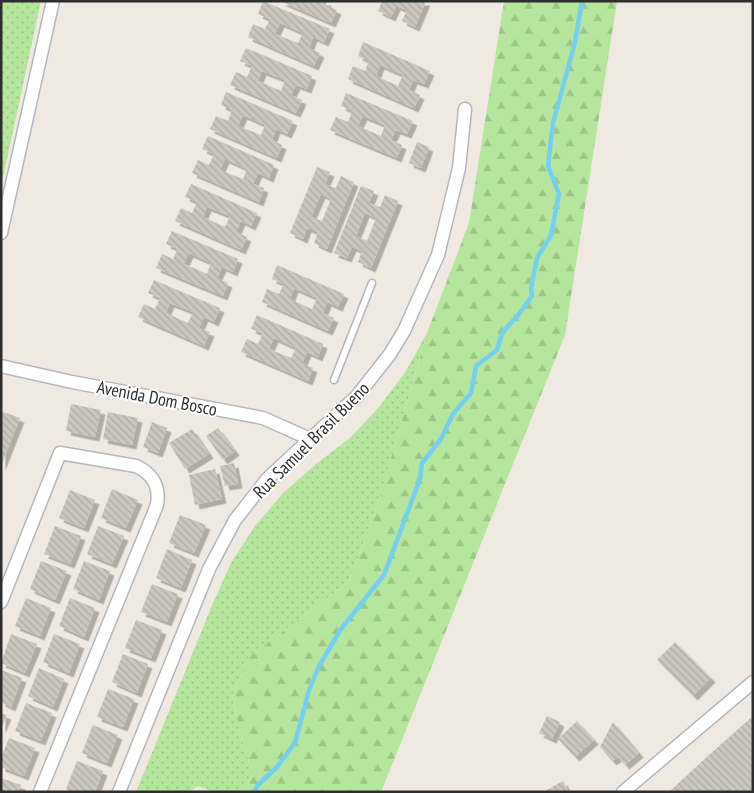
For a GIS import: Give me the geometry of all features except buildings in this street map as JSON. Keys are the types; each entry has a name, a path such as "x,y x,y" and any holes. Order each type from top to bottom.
{"street":[{"path":"1,233 53,1"},
{"name":"Rua Samuel Brasil Bueno","path":"119,792 209,569 235,520 268,478 357,396 390,354 404,332 438,256 459,168 465,109"},
{"name":"Avenida Dom Bosco","path":"1,366 72,382 263,418 310,439"},
{"path":"1,602 60,452 136,466 152,477 159,495 157,505 40,792"},
{"path":"623,792 753,682"}],"lane":[{"path":"334,380 372,283"}],"green space":[{"path":"1,1 41,1 1,187"},
{"path":"504,1 617,1 565,335 381,792 242,792 253,774 242,740 232,696 249,657 349,582 379,500 427,333 469,223"},
{"path":"427,333 379,500 349,582 249,657 232,696 242,740 253,774 242,792 213,792 198,786 189,792 136,792 231,563 255,526 283,493 350,438 380,406 406,371"}],"waterway":[{"path":"254,792 258,785 277,767 295,743 309,690 319,666 341,629 384,575 420,479 422,463 441,439 453,414 471,393 476,366 497,350 502,333 532,296 531,288 537,258 551,235 559,194 548,166 553,123 575,42 582,1"}]}
